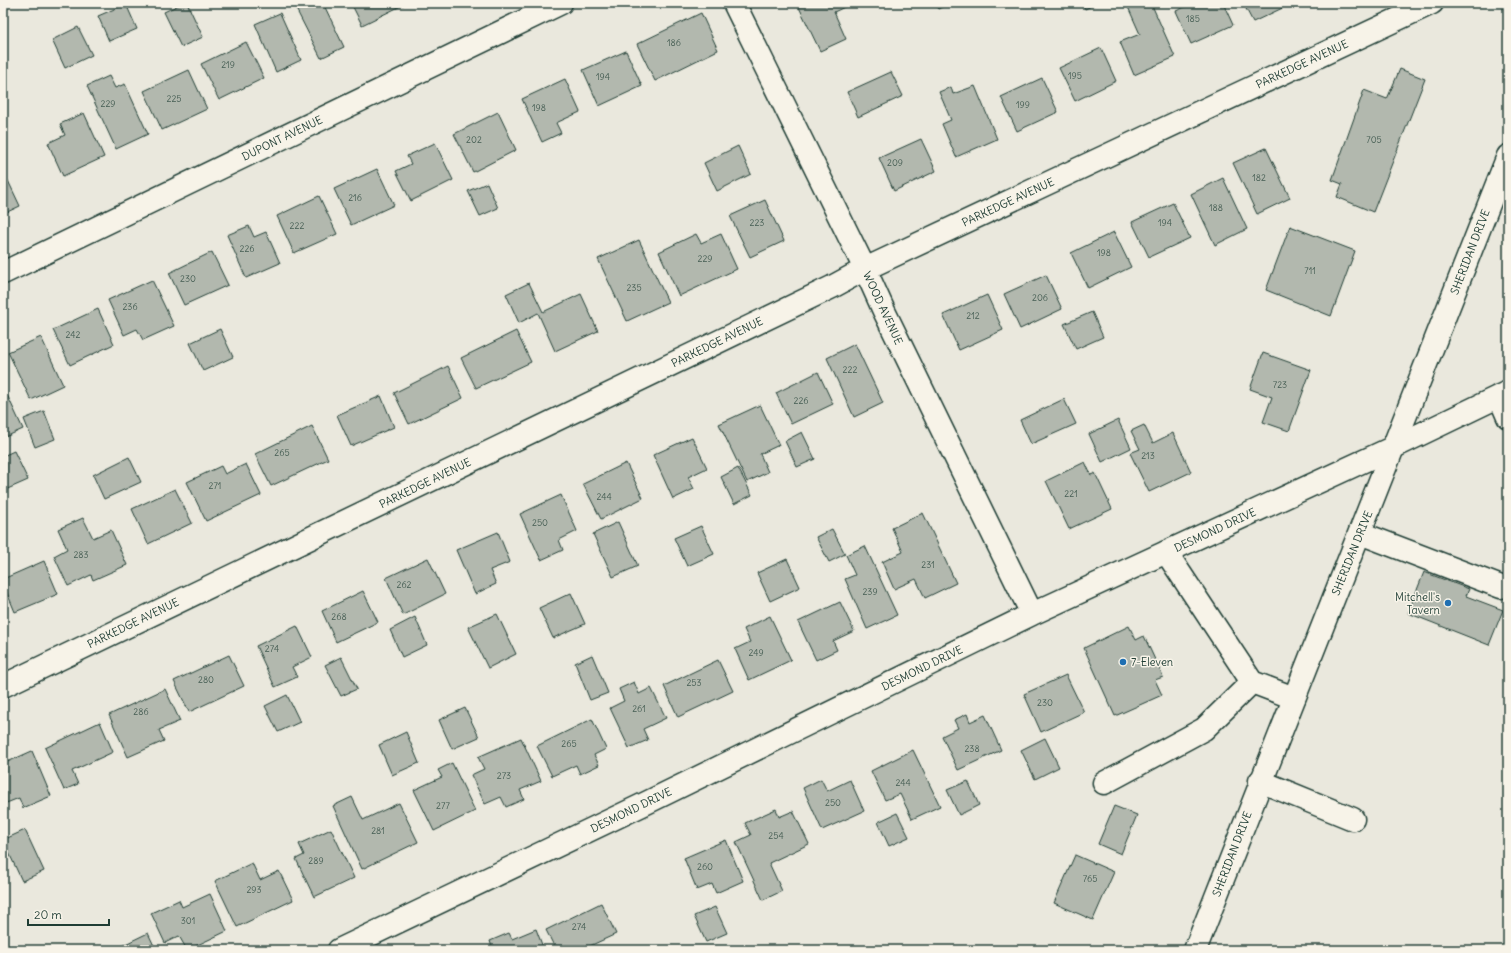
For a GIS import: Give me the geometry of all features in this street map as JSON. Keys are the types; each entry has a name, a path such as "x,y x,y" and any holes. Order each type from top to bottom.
{"street":[{"name":"DUPONT AVENUE","path":"3,273 562,3"},
{"name":"WOOD AVENUE","path":"734,3 1032,614"},
{"name":"PARKEDGE AVENUE","path":"3,686 865,269 1432,3"},
{"name":"SHERIDAN DRIVE","path":"1195,950 1260,781 1360,533 1508,156"},
{"name":"DESMOND DRIVE","path":"339,950 640,806 1032,614 1394,447 1503,394"},
{"path":"1503,394 1508,417"},
{"path":"1360,533 1501,587"},
{"path":"1166,552 1252,682 1294,698"},
{"path":"1104,783 1204,729 1252,682"},
{"path":"1260,781 1352,819"}],"building":[{"path":"183,3 187,3 203,37 181,47 164,12"},
{"path":"293,3 323,3 344,47 321,58"},
{"path":"351,3 405,3 405,4 362,25"},
{"path":"797,3 853,3 834,12 846,39 820,51"},
{"path":"935,3 950,3 938,9"},
{"path":"1082,3 1098,3 1085,9"},
{"path":"1138,3 1151,3 1175,57 1134,75 1120,42 1140,34 1128,7"},
{"path":"1194,3 1223,3 1233,25 1191,44 1176,11"},
{"path":"1243,3 1293,3 1253,22"},
{"path":"126,4 137,29 109,41 98,16"},
{"path":"280,13 301,60 276,72 255,24"},
{"path":"701,13 718,50 655,81 637,44"},
{"path":"78,27 92,55 65,68 52,40"},
{"path":"246,42 264,78 219,100 201,64"},
{"path":"1101,48 1116,81 1075,101 1059,68"},
{"path":"626,51 642,86 599,106 583,70"},
{"path":"1400,69 1425,79 1373,212 1337,197 1342,184 1332,180 1364,90 1387,99"},
{"path":"189,70 207,109 162,130 144,91"},
{"path":"891,72 903,96 858,117 847,92"},
{"path":"109,76 115,88 125,84 148,134 116,149 87,86"},
{"path":"1042,78 1058,112 1017,131 1001,97"},
{"path":"565,79 580,112 556,123 561,133 542,142 522,99"},
{"path":"975,86 997,139 956,157 942,124 951,120 939,92 951,87 953,94"},
{"path":"498,112 516,150 473,172 454,134"},
{"path":"84,113 104,157 63,176 48,143 65,135 60,124"},
{"path":"921,139 936,171 894,191 879,158"},
{"path":"435,143 453,180 411,201 396,171 411,164 407,156"},
{"path":"738,146 751,174 717,191 704,163"},
{"path":"1266,148 1290,198 1257,214 1233,163"},
{"path":"377,169 394,205 351,225 334,189"},
{"path":"3,170 20,206 3,214"},
{"path":"1223,178 1247,229 1215,245 1191,194"},
{"path":"487,183 498,208 480,216 468,191"},
{"path":"319,196 337,234 294,253 277,216"},
{"path":"765,200 784,241 750,257 730,216"},
{"path":"1173,203 1190,238 1149,257 1132,222"},
{"path":"249,226 254,237 266,232 280,263 246,278 227,235"},
{"path":"1290,226 1355,251 1331,316 1266,290"},
{"path":"1114,232 1131,267 1088,288 1071,253"},
{"path":"696,234 701,243 721,234 737,269 679,296 659,252"},
{"path":"639,240 668,302 627,321 598,259"},
{"path":"212,252 228,285 184,305 169,273"},
{"path":"1046,275 1062,309 1020,329 1004,294"},
{"path":"152,280 174,326 143,340 137,329 124,335 108,300"},
{"path":"529,283 543,312 581,294 598,331 555,351 538,313 519,323 506,294"},
{"path":"987,295 1003,330 959,350 943,315"},
{"path":"98,309 114,344 70,365 53,330"},
{"path":"1092,312 1103,337 1076,349 1064,324"},
{"path":"220,329 233,357 203,371 190,343"},
{"path":"516,331 531,362 476,388 461,358"},
{"path":"41,337 63,385 31,400 8,352"},
{"path":"855,344 883,403 854,417 827,358"},
{"path":"1263,353 1311,370 1289,431 1263,422 1272,397 1250,389"},
{"path":"448,366 463,398 409,424 394,393"},
{"path":"818,372 833,404 791,424 776,393"},
{"path":"3,386 23,429 3,438"},
{"path":"381,396 394,427 351,446 337,415"},
{"path":"1064,399 1076,424 1031,444 1020,420"},
{"path":"760,405 779,445 760,454 768,472 747,482 719,424"},
{"path":"44,411 55,439 35,447 24,419"},
{"path":"1118,420 1131,448 1102,462 1089,434"},
{"path":"1144,425 1153,443 1173,433 1191,472 1149,492 1130,453 1140,449 1131,431"},
{"path":"312,426 328,459 271,486 255,454"},
{"path":"802,432 815,459 797,467 785,441"},
{"path":"692,437 707,468 688,477 694,489 673,499 653,455"},
{"path":"14,451 28,480 3,491 3,456"},
{"path":"129,457 141,482 104,499 93,475"},
{"path":"1085,462 1091,475 1095,473 1112,509 1069,529 1046,481"},
{"path":"626,463 643,498 601,519 583,484"},
{"path":"246,464 261,495 206,521 187,482 221,466 225,474"},
{"path":"738,468 752,495 734,504 721,477"},
{"path":"175,489 192,523 148,544 132,509"},
{"path":"561,495 577,531 559,540 563,550 541,560 520,514"},
{"path":"923,513 956,583 925,598 916,579 894,589 882,562 903,552 892,528"},
{"path":"83,518 93,538 111,530 127,565 93,580 91,575 68,586 54,556 67,549 58,529"},
{"path":"618,522 638,566 613,577 593,534"},
{"path":"701,526 714,554 687,566 674,538"},
{"path":"832,529 845,554 829,562 816,537"},
{"path":"498,532 510,562 490,570 496,584 475,594 456,550"},
{"path":"865,546 897,615 867,629 845,579 855,575 846,555"},
{"path":"428,558 445,594 403,615 386,578"},
{"path":"787,559 800,587 770,601 757,573"},
{"path":"44,561 58,594 15,612 3,583 3,579"},
{"name":"Mitchell's Tavern","path":"1424,572 1469,589 1466,596 1503,610 1489,645 1408,613"},
{"path":"363,591 378,622 336,642 322,611"},
{"path":"571,593 585,624 553,638 539,608"},
{"path":"840,602 854,631 833,641 837,650 816,660 798,622"},
{"path":"497,614 516,654 488,668 468,627"},
{"path":"770,616 791,660 749,680 735,649 750,642 744,629"},
{"path":"415,617 427,645 402,657 390,630"},
{"path":"297,626 312,657 292,667 297,677 275,687 256,646"},
{"name":"7-Eleven","path":"1129,626 1136,640 1144,636 1163,677 1155,680 1162,695 1115,716 1084,648"},
{"path":"229,655 244,686 189,712 174,681"},
{"path":"592,655 608,693 590,700 575,663"},
{"path":"341,657 357,689 341,696 325,665"},
{"path":"718,660 733,691 678,717 664,686"},
{"path":"1066,675 1084,712 1041,732 1024,694"},
{"path":"634,682 639,694 651,688 666,718 643,729 648,740 629,748 610,708 624,701 619,689"},
{"path":"165,689 180,721 159,730 164,741 128,757 109,715"},
{"path":"287,695 300,722 278,732 265,706"},
{"path":"465,708 479,737 452,749 439,720"},
{"path":"967,714 970,722 985,715 1001,750 958,770 942,736 958,728 954,720"},
{"path":"592,719 606,749 594,755 599,765 580,774 576,765 552,776 537,746"},
{"path":"100,722 113,752 72,771 78,784 64,790 45,748"},
{"path":"406,732 419,763 392,775 379,745"},
{"path":"521,738 541,781 520,790 524,799 506,807 501,797 485,804 471,775 484,769 478,757"},
{"path":"1045,738 1059,767 1035,779 1021,750"},
{"path":"913,750 940,806 912,819 900,794 885,800 871,771"},
{"path":"32,751 51,796 23,808 19,798 4,804 3,764"},
{"path":"452,763 475,811 434,831 414,790 442,777 438,770"},
{"path":"821,779 827,791 850,780 864,811 822,830 803,788"},
{"path":"968,781 979,805 959,815 947,790"},
{"path":"352,797 363,820 399,803 418,842 362,869 333,806"},
{"path":"1114,806 1137,815 1121,854 1098,844"},
{"path":"776,809 779,817 793,811 809,844 769,863 782,891 763,900 736,842 751,835 745,823"},
{"path":"897,813 909,837 889,846 878,822"},
{"path":"331,829 354,878 314,897 296,859 304,855 299,844"},
{"path":"25,830 44,871 22,881 3,840"},
{"path":"726,840 743,881 716,893 712,884 697,890 684,858"},
{"path":"1075,855 1114,872 1093,920 1054,903"},
{"path":"252,863 260,880 279,871 293,900 237,927 215,881"},
{"path":"210,894 227,931 187,950 179,936 165,943 151,913 179,900 182,907"},
{"path":"601,903 616,934 581,950 556,950 546,930"},
{"path":"715,907 727,933 706,942 694,916"},
{"path":"536,929 544,950 493,950 490,941 509,933 512,939"},
{"path":"148,933 156,950 113,950"}],"place":[{"name":"Mitchell's Tavern","path":"1448,603"},
{"name":"7-Eleven","path":"1123,662"}]}
